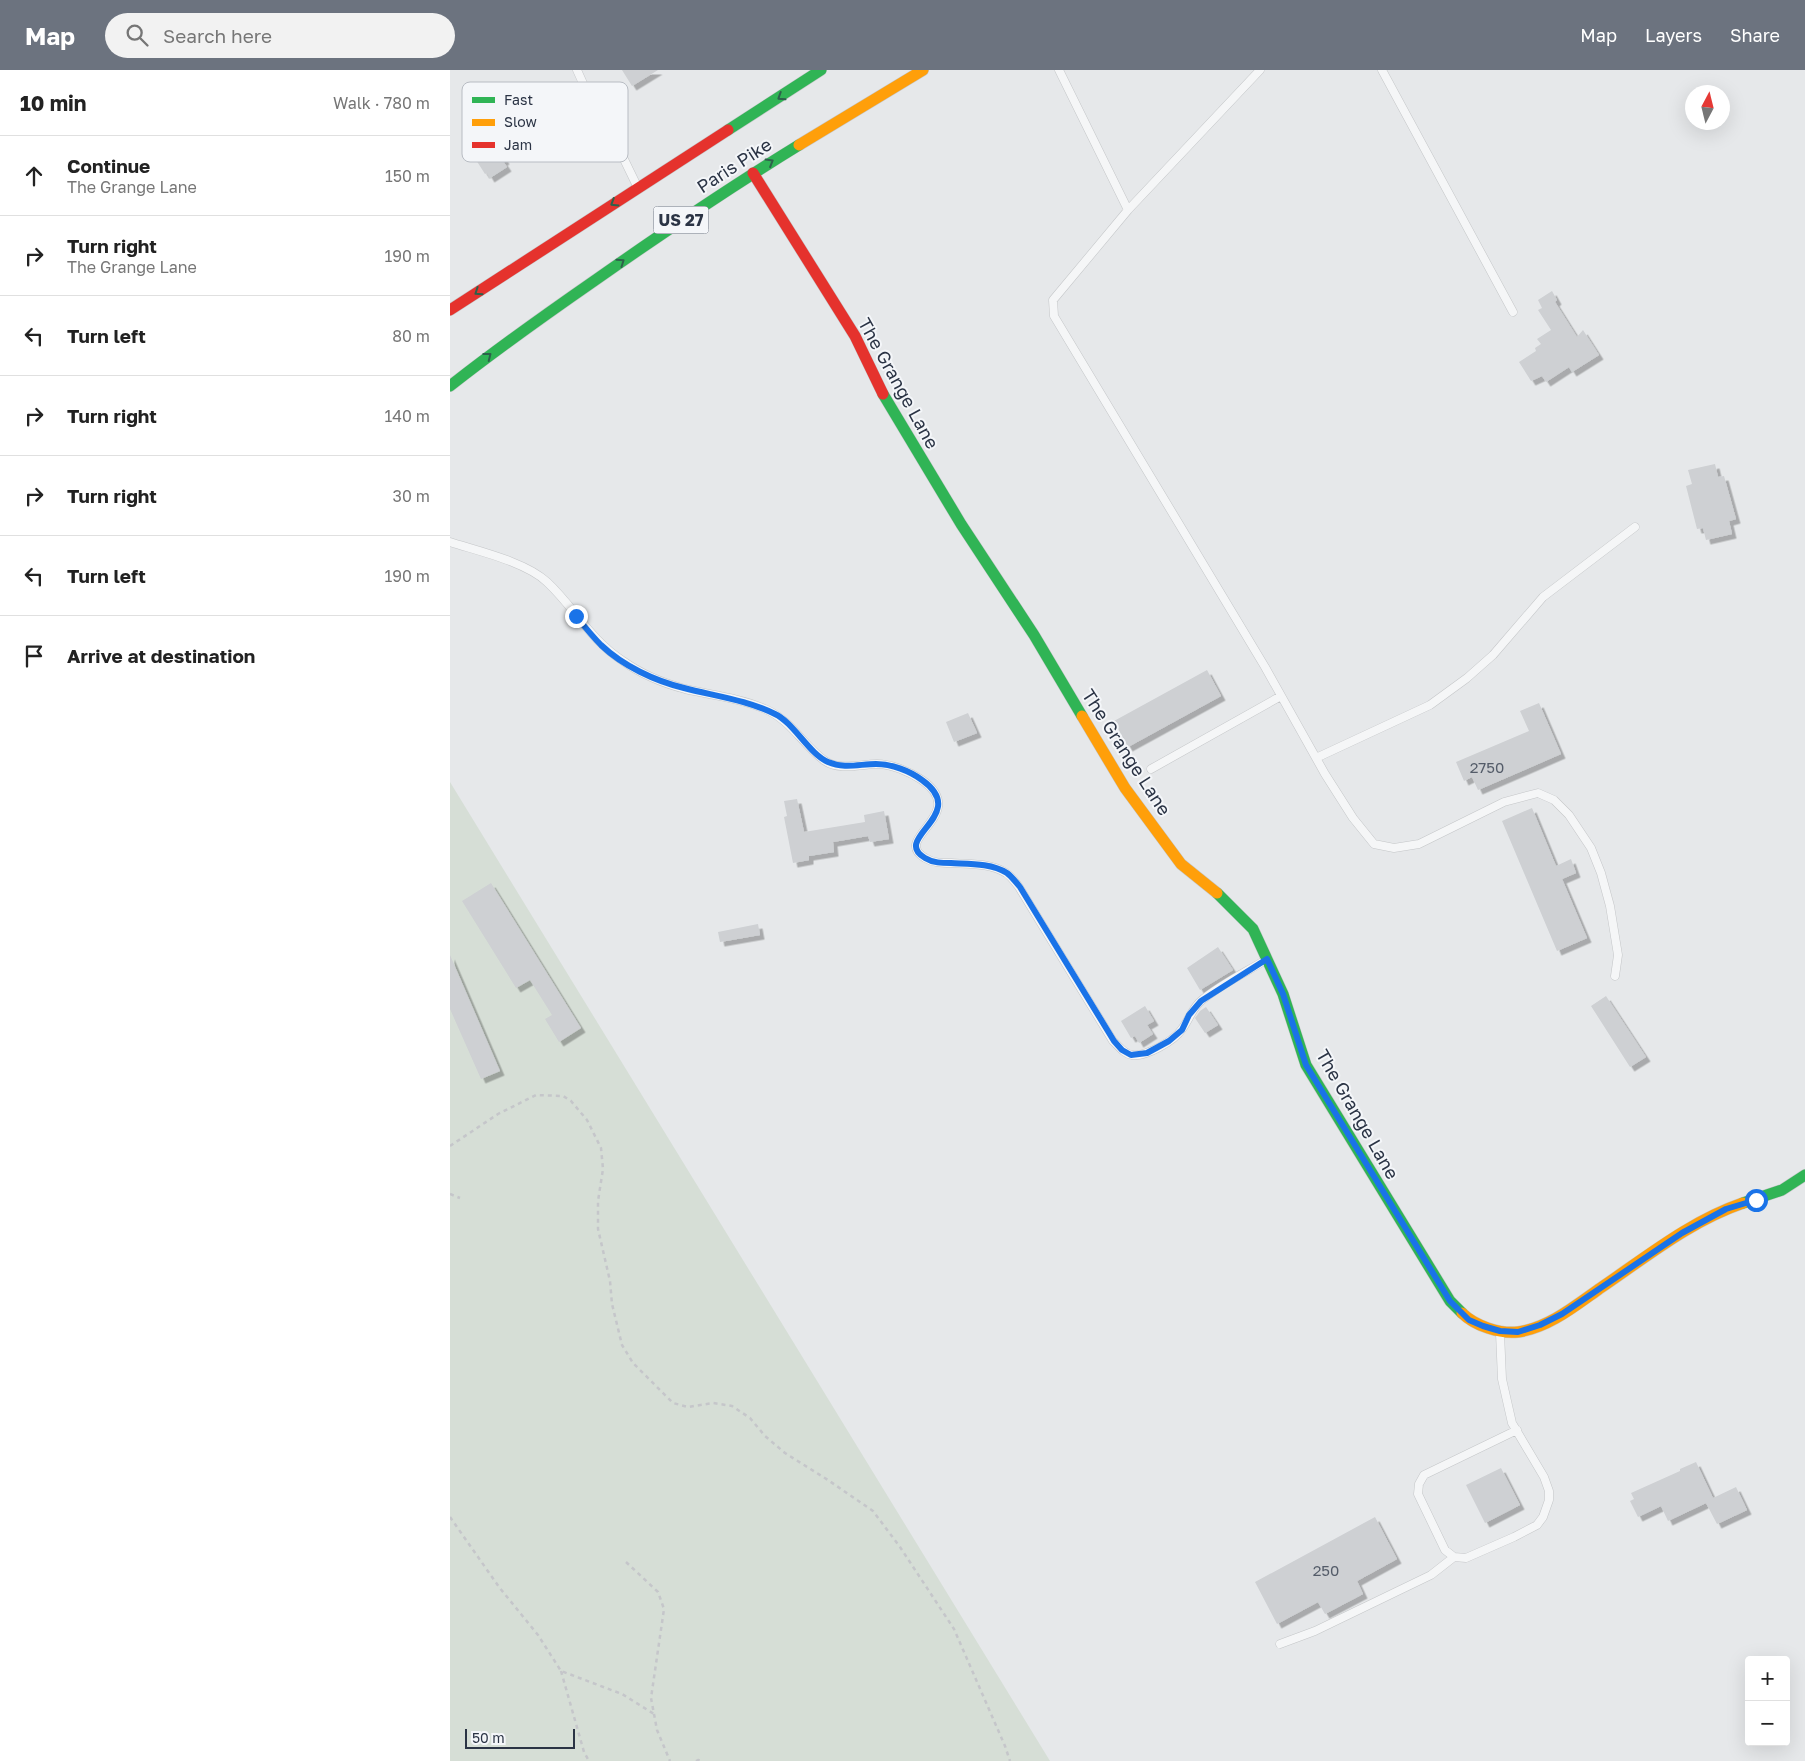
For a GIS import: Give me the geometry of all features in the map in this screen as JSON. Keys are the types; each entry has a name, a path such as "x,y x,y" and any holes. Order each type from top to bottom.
{"main road":[{"name":"Paris Pike","path":"450,310 822,70"},
{"name":"Paris Pike","path":"450,386 498,348 655,237 753,172 923,70"},
{"name":"The Grange Lane","path":"753,172 855,336 888,405 961,524 1034,635 1125,788 1181,864 1218,894 1253,930 1283,994 1306,1065 1450,1301 1469,1320 1500,1331 1518,1332 1540,1325 1562,1314 1682,1233 1726,1209 1782,1190 1805,1175"}],"lane":[{"path":"577,70 582,82"},
{"path":"1059,70 1128,210"},
{"path":"1260,70 1128,210 1053,300 1054,316 1281,696 1316,758 1353,818 1374,844 1394,848 1419,844 1504,802 1538,793 1554,800 1569,815 1592,848 1610,906 1618,955 1615,976"},
{"path":"1382,70 1513,312"},
{"path":"625,162 638,188"},
{"path":"1316,758 1430,705 1467,678 1493,655 1543,597 1636,527"},
{"path":"450,542 529,569 546,581 602,646 623,662 652,678 683,688 738,700 764,708 778,715 826,762 842,767 879,764 904,770 923,781 936,793 939,801 936,814 918,838 917,846 919,853 937,862 978,864 1007,873 1020,887 1114,1041 1122,1050 1131,1055 1147,1053 1169,1041 1182,1030 1189,1015 1201,1001 1267,959"},
{"path":"1151,769 1281,696"},
{"path":"1500,1331 1502,1379 1512,1423 1517,1430 1544,1477 1549,1491 1549,1500 1546,1510 1537,1525 1514,1538 1466,1558 1454,1557 1445,1550 1418,1494 1419,1484 1424,1475 1517,1430"},
{"path":"1280,1644 1315,1631 1431,1575 1454,1557"}],"path":[{"path":"450,1146 498,1114 536,1095 563,1096 571,1101 587,1120 601,1148 602,1169 598,1201 598,1229 622,1345 633,1363 673,1402 688,1406 713,1403 732,1406 750,1418 765,1436 785,1453 873,1511 900,1547 954,1629 1010,1761"},
{"path":"450,1194 460,1198"},
{"path":"450,1517 499,1587 538,1634 561,1671 584,1752 589,1761"},
{"path":"626,1562 658,1592 664,1609 651,1698 657,1730 670,1761"},
{"path":"561,1671 622,1694 654,1714"},
{"path":"696,1761 701,1761"}],"shaded area":[{"path":"450,782 1050,1761 450,1761"}],"building":[{"path":"622,70 658,70 632,86"},
{"path":"477,162 504,162 507,167 490,178 487,173 485,174"},
{"path":"1552,291 1557,300 1555,302 1577,337 1583,330 1599,355 1572,372 1569,367 1546,382 1542,376 1531,381 1519,362 1536,351 1535,348 1541,344 1537,339 1551,330 1538,310 1542,308 1538,300"},
{"path":"1715,464 1718,477 1724,476 1736,519 1729,521 1732,534 1706,540 1703,528 1697,529 1686,486 1692,484 1688,470"},
{"path":"1207,670 1221,696 1128,747 1114,721"},
{"path":"1539,703 1561,754 1478,790 1472,777 1464,781 1456,762 1529,731 1520,711"},
{"path":"968,713 977,733 954,742 946,722"},
{"path":"797,799 804,832 865,822 864,815 884,811 889,839 870,842 868,836 833,842 834,852 809,856 809,860 793,863 784,817 787,816 784,801"},
{"path":"1532,808 1556,866 1571,859 1576,873 1562,879 1587,938 1557,951 1502,821"},
{"path":"491,883 581,1028 559,1042 545,1019 552,1015 530,980 516,988 462,901"},
{"path":"758,924 760,935 720,942 718,932"},
{"path":"1218,947 1233,970 1200,990 1187,968"},
{"path":"450,955 500,1071 481,1079 450,1009"},
{"path":"1606,996 1646,1057 1630,1067 1591,1006"},
{"path":"1145,1006 1154,1021 1147,1025 1153,1034 1139,1043 1135,1036 1131,1038 1121,1021"},
{"path":"1206,1007 1218,1025 1205,1033 1195,1018"},
{"path":"1696,1462 1713,1498 1736,1487 1747,1510 1717,1524 1706,1503 1668,1521 1661,1506 1638,1517 1630,1501 1634,1499 1631,1493"},
{"path":"1501,1468 1520,1505 1485,1523 1466,1485"},
{"path":"1375,1517 1397,1559 1357,1581 1363,1594 1325,1614 1318,1602 1277,1624 1255,1582"}],"traffic: fast":[{"path":"728,130 821,70"},
{"path":"450,386 521,332 644,246 799,145"},
{"path":"883,394 961,524 1034,635 1082,716"},
{"path":"1217,893 1253,929 1283,994 1306,1065 1450,1301 1462,1313"},
{"path":"1743,1203 1782,1190 1805,1175"}],"traffic: slow":[{"path":"799,145 923,70"},
{"path":"1082,716 1125,788 1181,864 1217,893"},
{"path":"1462,1313 1474,1322 1503,1332 1518,1332 1540,1326 1571,1309 1686,1230 1743,1203"}],"traffic: jam":[{"path":"450,310 728,130"},
{"path":"753,173 855,336 883,394"}],"route":[{"path":"576,616 602,646 623,662 652,678 683,688 738,700 764,708 778,715 826,762 842,767 879,764 904,770 923,781 936,793 939,801 936,814 918,838 917,846 919,853 937,862 978,864 1007,873 1020,887 1114,1041 1122,1050 1131,1055 1147,1053 1169,1041 1182,1030 1189,1015 1201,1001 1267,959 1283,994 1306,1065 1450,1301 1469,1320 1500,1331 1518,1332 1540,1325 1562,1314 1682,1233 1726,1209 1756,1200"}]}
